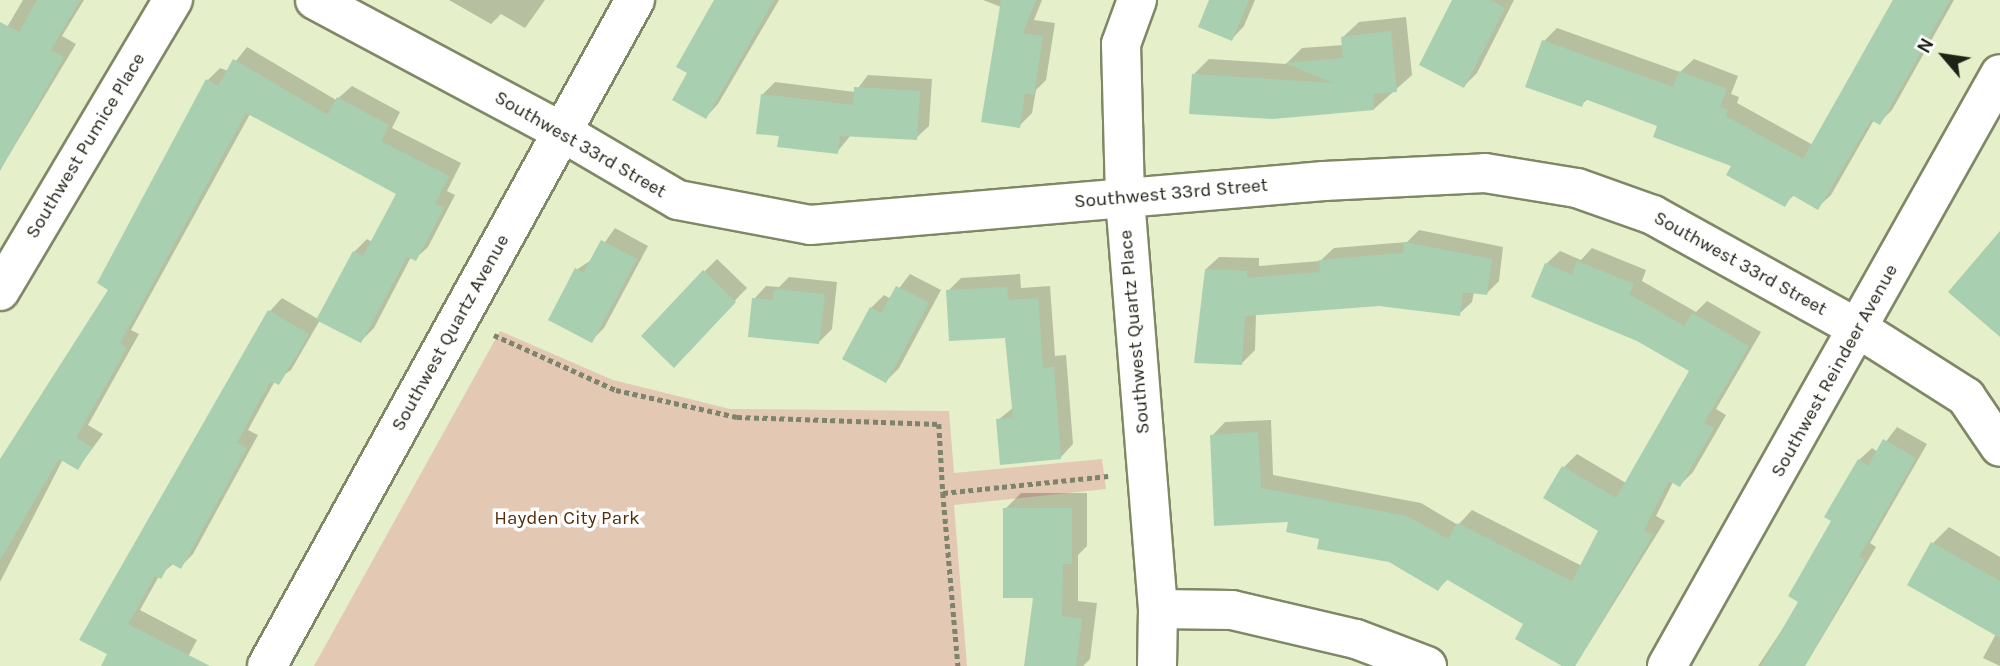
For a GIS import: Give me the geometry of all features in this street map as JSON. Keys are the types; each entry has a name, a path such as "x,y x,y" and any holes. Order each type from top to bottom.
{"street":[{"name":"Southwest Pumice Place","path":"0,292 173,0"},
{"name":"Southwest 33rd Street","path":"315,0 562,132 678,200 810,225 1125,198 1485,173 1577,188 1653,215 1859,330 1966,397 2000,447"},
{"name":"Southwest Quartz Avenue","path":"267,666 635,0"},
{"name":"Southwest Quartz Place","path":"1137,0 1121,44 1125,198 1158,608 1157,666"},
{"name":"Southwest Reindeer Avenue","path":"1667,666 1859,330 2000,75"},
{"path":"1158,608 1232,610 1356,639 1427,666"}],"path":[{"path":"494,335 616,390 737,417 939,424 958,666"},
{"path":"943,493 1108,476"}],"green space":[{"name":"Hayden City Park","path":"500,331 613,380 730,409 949,411 954,473 1102,459 1106,489 954,505 967,666 314,666"}],"building":[{"path":"37,0 80,0 51,50 64,57 0,171 0,22 19,32"},
{"path":"714,0 774,0 706,119 672,100 687,73 676,67"},
{"path":"1001,0 1036,0 1023,33 1043,36 1034,95 1025,93 1020,128 981,122"},
{"path":"1209,0 1249,0 1232,41 1198,27"},
{"path":"1452,0 1490,0 1505,8 1464,88 1419,65"},
{"path":"1893,0 1950,0 1880,125 1871,120 1818,210 1792,195 1785,207 1726,175 1731,166 1653,137 1657,126 1585,99 1582,107 1525,87 1542,40 1673,87 1679,71 1727,89 1720,107 1728,110 1726,116 1803,159"},
{"path":"1391,31 1397,92 1373,94 1374,110 1273,119 1189,114 1192,74 1333,83 1285,63 1343,58 1341,37"},
{"path":"233,59 328,115 337,97 389,125 381,141 449,176 435,204 444,208 416,261 407,257 361,343 316,320 353,251 363,256 396,194 246,113 120,343 127,348 76,438 92,447 78,470 59,459 0,560 0,459 108,290 97,283 206,79 218,86"},
{"path":"854,87 920,91 917,140 840,136 838,154 777,147 779,136 756,134 761,94 853,105"},
{"path":"2000,231 2000,337 1948,292"},
{"path":"601,240 637,259 592,343 548,320 575,268 583,273"},
{"path":"1404,242 1492,259 1487,295 1463,292 1460,316 1379,306 1245,316 1242,365 1194,363 1205,269 1247,271 1247,278 1320,272 1319,260 1403,253"},
{"path":"1577,261 1634,284 1629,294 1684,326 1692,313 1749,346 1704,423 1714,428 1680,487 1669,481 1644,530 1653,535 1575,666 1562,666 1515,639 1523,624 1446,579 1438,591 1389,562 1317,549 1319,539 1286,532 1288,522 1214,526 1210,435 1258,432 1261,488 1407,516 1448,539 1457,523 1572,581 1598,531 1543,498 1562,466 1616,498 1689,371 1637,341 1531,297 1545,263 1572,275"},
{"path":"703,270 736,302 674,368 641,336"},
{"path":"896,286 929,303 886,383 842,359 870,307 881,313"},
{"path":"1007,287 1009,300 1038,298 1043,368 1054,367 1061,459 1000,465 996,419 1013,418 1005,338 949,341 946,290"},
{"path":"774,289 825,294 819,344 748,337 752,298 773,300"},
{"path":"268,310 309,334 279,385 271,381 253,412 237,443 247,448 181,569 170,563 161,579 155,576 128,624 210,666 101,666 107,654 79,640"},
{"path":"1883,439 1916,458 1859,557 1865,560 1805,666 1761,666 1798,602 1788,596 1831,521 1824,517 1858,459 1868,466"},
{"path":"1003,508 1072,508 1072,564 1063,564 1062,616 1082,619 1076,666 1024,666 1033,598 1003,598"},
{"path":"1931,542 2000,581 2000,638 1907,585"}]}
